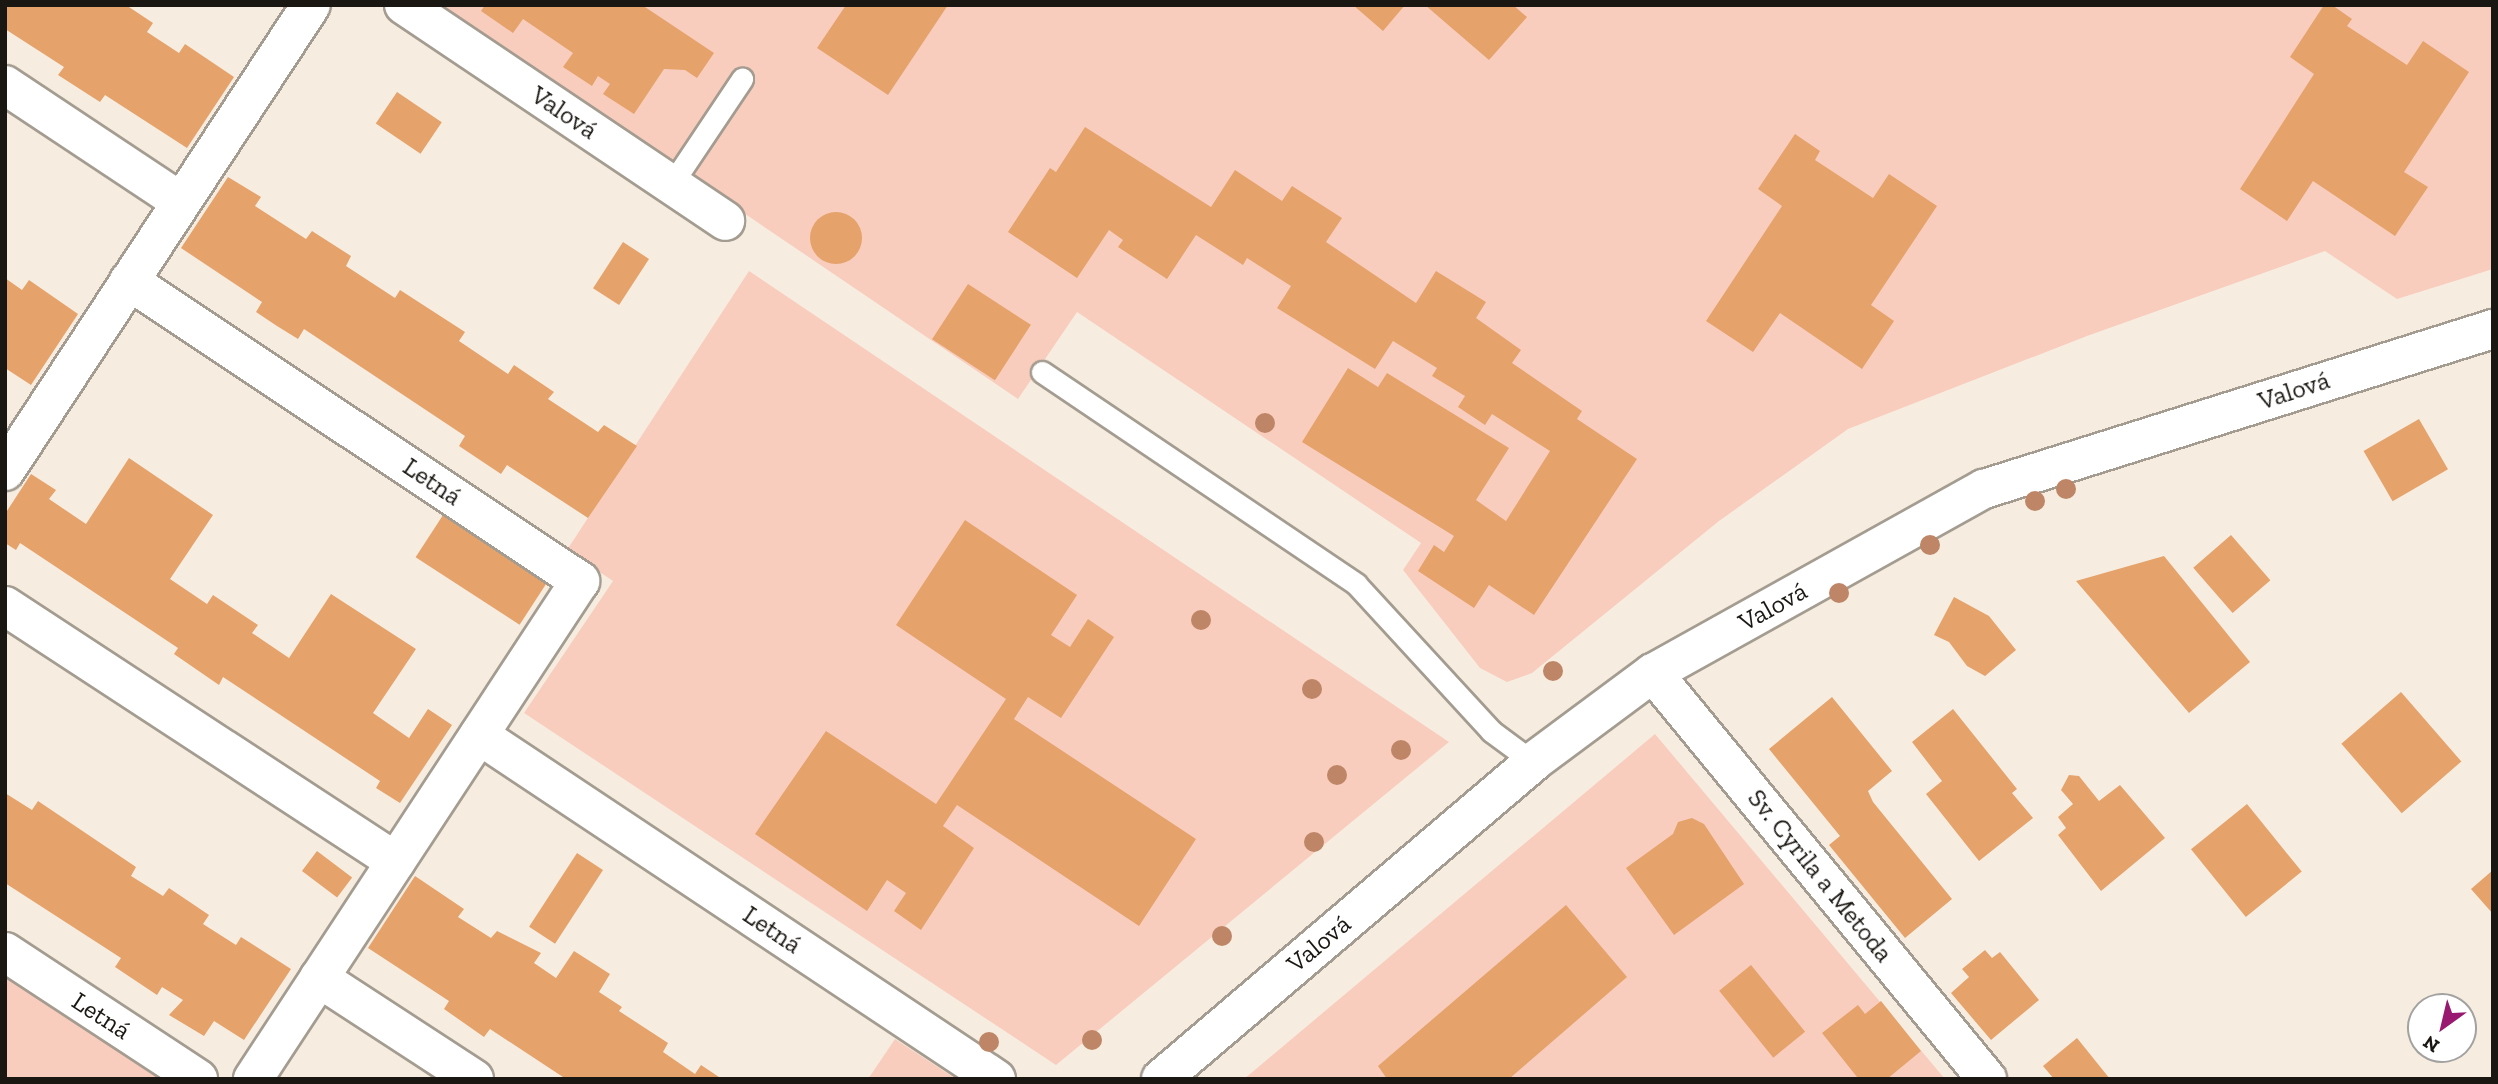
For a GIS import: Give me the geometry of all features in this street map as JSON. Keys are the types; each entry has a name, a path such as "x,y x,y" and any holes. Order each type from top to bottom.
{"street":[{"path":"12,446 130,281 311,5"},
{"name":"Valová","path":"404,5 725,221"},
{"path":"5,85 181,202"},
{"name":"Letná","path":"130,281 580,581 253,1079"},
{"name":"Valová","path":"1161,1079 1533,762 1653,673 1984,489 2493,329"},
{"path":"5,606 396,862"},
{"name":"Sv. Cyrila a Metoda","path":"1653,673 1987,1079"},
{"name":"Letná","path":"479,735 996,1079"},
{"name":"Letná","path":"5,952 198,1079"},
{"path":"319,978 474,1079"}],"lane":[{"path":"671,185 742,79"},
{"path":"1042,372 1356,584 1491,731 1533,762"}],"shaded area":[{"path":"437,5 2493,5 2493,269 2397,299 2325,251 2087,336 1848,429 1719,521 1532,673 1507,682 1480,668 1403,570 1421,543 1077,312 1018,399"},
{"path":"749,271 1449,742 1056,1065 524,713 613,581 567,550"},
{"path":"1655,734 1945,1079 1244,1079"},
{"path":"5,973 166,1079 5,1079"},
{"path":"895,1039 956,1079 868,1079"}],"building":[{"path":"5,5 126,5 153,23 147,32 179,53 185,44 234,77 187,148 105,95 100,102 58,75 64,67 5,29"},
{"path":"485,5 642,5 714,53 697,78 685,70 664,69 634,114 603,94 610,84 598,76 592,86 563,67 573,53 523,19 513,33 481,11"},
{"path":"846,5 948,5 888,95 817,48"},
{"path":"1353,5 1405,5 1383,31"},
{"path":"1425,5 1513,5 1527,17 1489,60"},
{"path":"2324,5 2332,5 2352,19 2347,26 2407,65 2423,41 2469,72 2404,172 2428,187 2395,236 2313,181 2287,221 2240,189 2314,74 2290,57"},
{"path":"397,92 442,122 421,154 376,124"},
{"path":"1085,127 1211,207 1235,170 1282,201 1292,186 1342,218 1326,242 1416,303 1436,271 1486,302 1476,318 1521,350 1512,363 1582,411 1577,419 1637,459 1534,615 1489,585 1474,608 1418,571 1434,545 1444,552 1454,536 1302,442 1348,368 1378,387 1387,373 1509,448 1476,500 1506,521 1550,451 1492,414 1485,425 1458,407 1465,396 1432,376 1437,368 1393,341 1375,369 1277,308 1291,286 1247,258 1243,265 1196,235 1167,279 1118,247 1123,240 1109,230 1077,278 1008,232 1050,168 1056,172"},
{"path":"1795,134 1820,151 1815,160 1873,198 1889,174 1937,206 1871,305 1894,321 1862,369 1780,313 1753,352 1706,321 1782,206 1758,189"},
{"path":"228,177 261,197 255,206 306,239 312,231 351,256 346,266 395,298 400,290 465,332 459,341 508,374 514,365 554,392 548,399 598,432 604,425 637,446 588,518 507,465 501,474 459,446 465,436 304,329 298,339 277,326 256,312 262,302 181,248"},
{"path":"836,212 846,214 854,220 860,228 860,248 854,256 846,262 836,264 826,262 818,256 812,248 810,238 812,228 818,220 826,214"},
{"path":"623,242 649,259 619,305 593,288"},
{"path":"5,278 22,290 29,280 78,314 31,385 5,368"},
{"path":"968,284 1031,325 995,380 932,339"},
{"path":"2419,419 2448,469 2393,501 2364,451"},
{"path":"129,458 213,515 170,579 207,604 213,595 258,625 252,633 289,658 331,594 416,649 373,713 409,738 428,709 452,725 400,803 376,788 380,781 223,677 219,685 174,654 178,648 20,543 16,550 5,543 5,514 31,474 56,490 49,499 86,524"},
{"path":"445,512 549,580 520,625 416,557"},
{"path":"965,520 1077,595 1051,635 1070,647 1088,619 1114,637 1061,718 1028,697 1014,719 1196,839 1139,926 957,805 943,826 974,848 921,930 894,911 906,893 887,880 867,911 755,834 826,731 936,804 1006,699 896,625"},
{"path":"2231,535 2270,580 2233,613 2193,568"},
{"path":"2164,556 2250,662 2189,713 2076,581"},
{"path":"1954,597 1989,616 2016,650 1985,676 1967,666 1949,642 1934,635"},
{"path":"2401,692 2461,761 2402,813 2341,744"},
{"path":"1832,697 1892,771 1868,791 1873,802 1952,899 1905,938 1829,845 1840,836 1769,749"},
{"path":"1953,709 2017,789 2012,793 2033,818 1979,861 1926,794 1942,781 1912,742"},
{"path":"2069,775 2079,776 2099,801 2120,785 2165,838 2101,891 2058,835 2066,828 2058,817 2073,804 2061,790"},
{"path":"5,793 32,810 38,801 136,867 131,876 163,896 169,888 209,915 203,924 236,945 241,937 291,969 244,1040 214,1021 204,1036 169,1015 183,1000 162,987 157,995 115,967 121,958 5,883"},
{"path":"2247,804 2302,872 2246,917 2191,849"},
{"path":"1692,818 1704,824 1744,884 1674,935 1626,868 1673,834 1678,822"},
{"path":"317,851 352,877 337,897 302,871"},
{"path":"577,853 603,870 555,944 529,927"},
{"path":"2493,870 2493,914 2471,889"},
{"path":"415,876 464,909 458,917 491,938 497,931 541,953 534,963 556,978 574,951 610,974 599,992 622,1007 619,1011 668,1043 663,1052 695,1074 701,1065 722,1079 566,1079 490,1029 484,1037 444,1009 449,1001 368,948"},
{"path":"1566,905 1627,977 1509,1079 1387,1079 1378,1066"},
{"path":"1985,950 1992,958 2000,952 2039,1000 1991,1040 1951,993 1969,977 1962,969"},
{"path":"1751,965 1805,1032 1773,1058 1719,991"},
{"path":"1881,1001 1921,1051 1887,1079 1855,1079 1857,1077 1822,1033 1858,1005 1865,1014"},
{"path":"2077,1038 2110,1079 2054,1079 2043,1066"}]}
